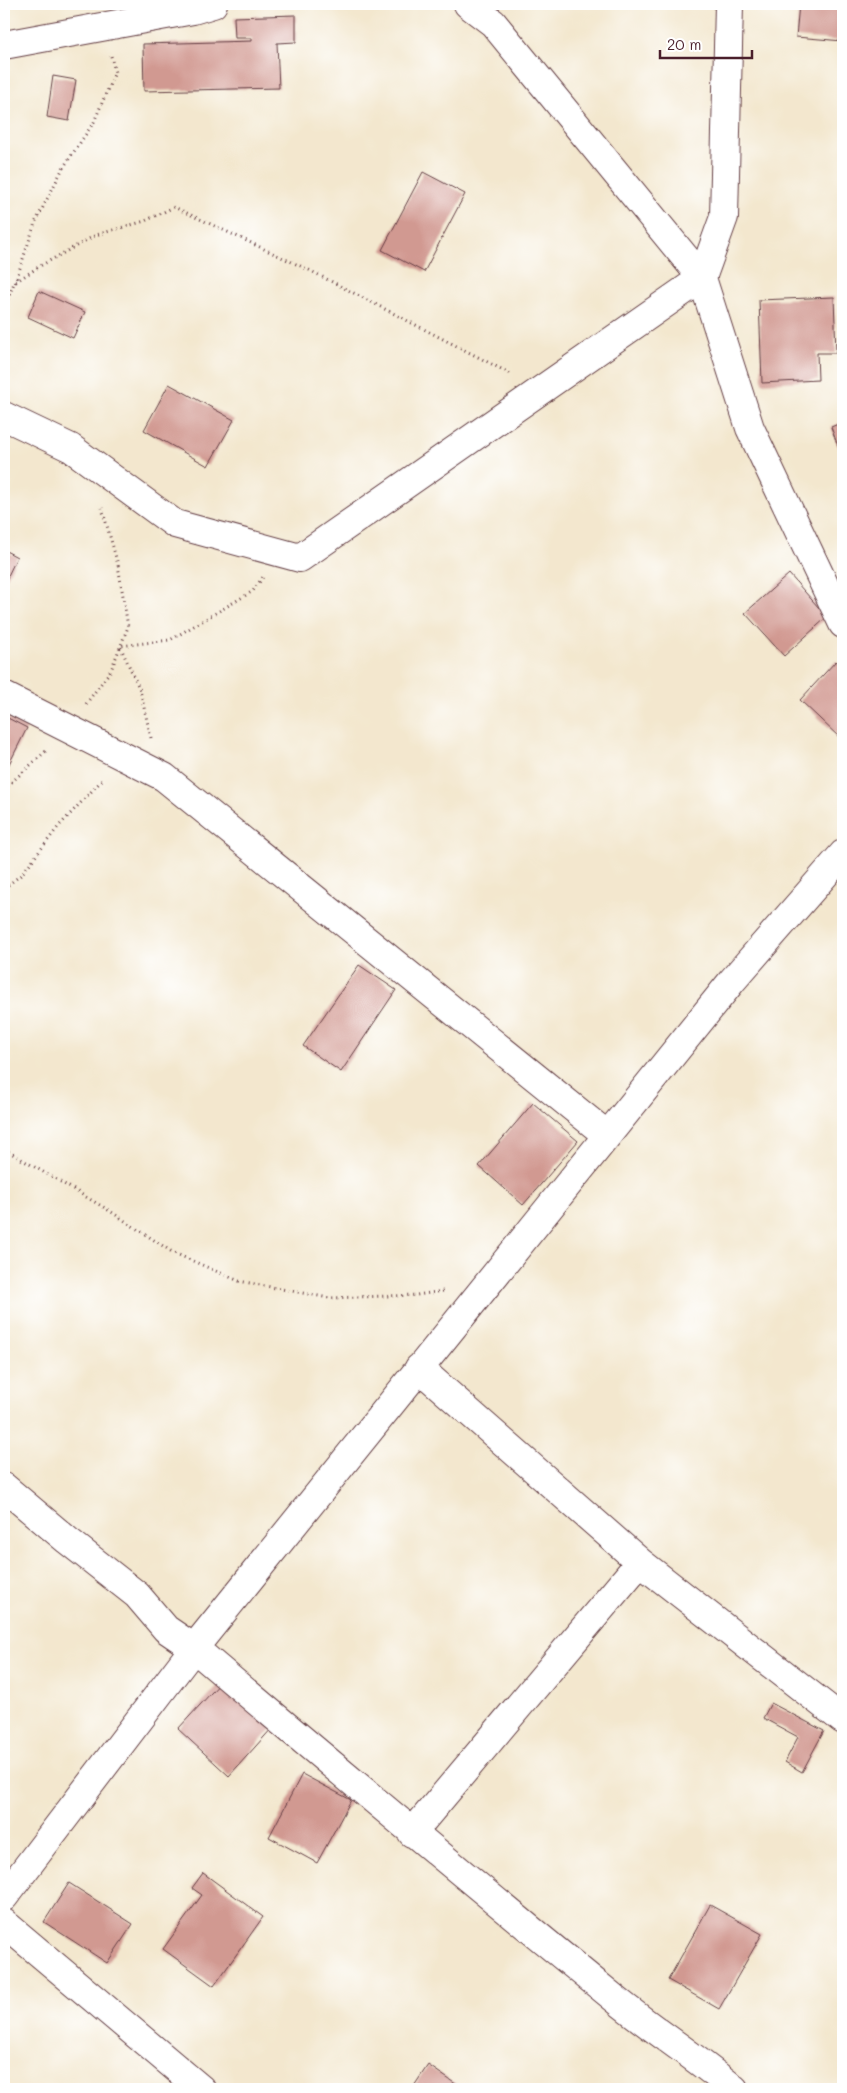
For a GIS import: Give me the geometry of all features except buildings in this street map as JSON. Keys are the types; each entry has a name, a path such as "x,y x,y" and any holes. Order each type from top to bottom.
{"street":[{"path":"4,45 193,10 213,4"},
{"path":"468,4 493,23 702,278 750,428 843,624"},
{"path":"4,416 71,448 104,470 176,524 300,558 702,278 724,217 729,4"},
{"path":"4,696 164,777 607,1135"},
{"path":"4,1897 194,1648 419,1368 732,981 843,854"},
{"path":"419,1368 640,1562 843,1720"},
{"path":"4,1487 66,1540 137,1595 166,1628 194,1648 412,1834 654,2030 712,2070 734,2089"},
{"path":"412,1834 640,1562"},
{"path":"4,1923 201,2089"}],"path":[{"path":"4,309 35,223 63,168 94,122 115,72 104,27"},
{"path":"14,283 40,266 96,235 144,221 174,207 310,270 491,362 540,391"},
{"path":"4,789 68,728 111,670 128,628 118,565 101,505 104,470"},
{"path":"120,646 170,640 223,610 254,591 278,552"},
{"path":"120,646 140,690 157,773"},
{"path":"4,888 21,875 59,826 124,757"},
{"path":"4,1148 110,1211 172,1252 239,1281 329,1298 417,1294 486,1285"}]}
